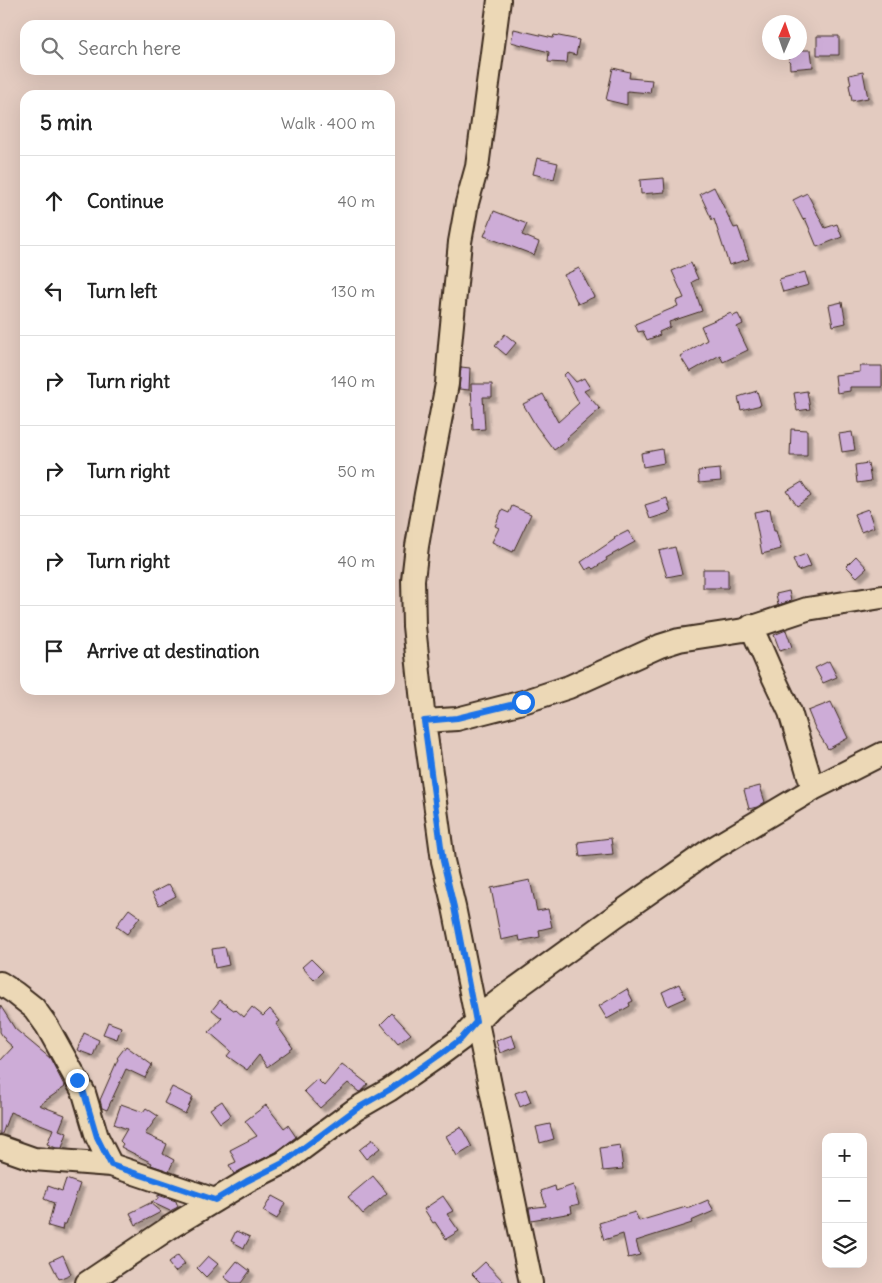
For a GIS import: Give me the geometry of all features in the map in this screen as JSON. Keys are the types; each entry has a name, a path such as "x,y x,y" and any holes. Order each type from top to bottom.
{"street":[{"path":"499,0 477,167 466,203 460,242 448,384 417,546 413,580 414,626 424,721 443,861 531,1283"},
{"path":"424,721 457,718 523,702 569,687 660,646 679,640 744,630 751,626 807,609 882,597"},
{"path":"751,626 790,712 813,789"},
{"path":"87,1283 215,1200 283,1163 356,1109 389,1090 438,1056 461,1039 491,1007 508,994 700,857 813,789 882,754"},
{"path":"0,983 15,992 34,1008 47,1026 84,1093 97,1137 111,1165"},
{"path":"0,1147 34,1159 111,1165 215,1200"}],"building":[{"path":"514,29 553,38 554,35 579,40 576,55 568,53 567,63 548,62 549,52 511,42"},
{"path":"817,36 839,36 839,55 817,55"},
{"path":"807,50 811,50 813,67 790,69 789,60 807,60"},
{"path":"613,68 630,72 629,78 652,80 650,93 627,91 627,105 606,100"},
{"path":"863,72 868,98 852,101 849,75"},
{"path":"537,158 558,163 554,179 533,174"},
{"path":"664,178 665,192 641,194 640,180"},
{"path":"714,187 734,228 738,227 749,259 729,265 714,219 712,220 700,194"},
{"path":"807,193 825,228 837,224 842,237 817,247 805,218 803,220 793,200"},
{"path":"494,211 527,224 522,235 539,242 534,255 484,236"},
{"path":"691,263 698,279 692,282 702,311 669,322 670,327 659,332 660,335 647,340 643,331 638,332 635,324 678,306 676,301 684,298 672,271"},
{"path":"579,268 594,297 578,304 564,275"},
{"path":"805,272 809,285 783,292 779,279"},
{"path":"842,302 846,323 833,326 829,305"},
{"path":"731,313 733,316 738,314 743,324 737,327 748,350 723,362 720,355 690,372 680,356 707,340 701,326"},
{"path":"505,334 516,343 506,355 495,346"},
{"path":"860,366 882,366 882,387 850,387 850,391 837,393 835,375 860,372"},
{"path":"461,367 470,368 469,390 459,389"},
{"path":"567,372 576,382 584,378 590,388 584,391 600,409 567,438 568,440 554,450 536,426 523,404 543,394 558,422 579,403 564,375"},
{"path":"471,384 492,384 492,397 483,397 485,429 473,430"},
{"path":"757,391 761,405 741,410 738,397"},
{"path":"807,391 810,409 797,411 794,393"},
{"path":"791,429 807,430 807,456 790,456"},
{"path":"852,432 855,450 842,452 839,434"},
{"path":"662,449 664,463 643,467 641,453"},
{"path":"868,463 871,481 857,483 855,465"},
{"path":"720,469 721,481 699,483 698,471"},
{"path":"802,482 811,496 797,506 787,491"},
{"path":"667,498 671,512 650,519 645,505"},
{"path":"512,506 531,514 513,552 492,542 499,528 495,526 502,510 509,513"},
{"path":"770,509 774,531 776,531 781,549 762,554 754,512"},
{"path":"868,509 874,527 861,532 854,514"},
{"path":"628,531 635,542 606,558 607,560 593,569 591,567 586,570 581,562 614,538"},
{"path":"675,547 682,574 667,577 659,551"},
{"path":"806,554 811,566 798,571 793,559"},
{"path":"856,556 867,568 857,577 846,566"},
{"path":"703,569 728,569 728,588 703,588"},
{"path":"789,591 791,601 778,605 776,594"},
{"path":"786,630 792,647 780,651 774,635"},
{"path":"829,661 837,677 823,683 815,668"},
{"path":"831,702 848,738 828,749 815,728 808,711"},
{"path":"760,786 765,802 749,809 744,790"},
{"path":"611,838 613,854 580,857 578,842"},
{"path":"530,880 537,911 548,909 552,927 539,930 540,937 520,941 519,936 501,940 491,888"},
{"path":"169,884 176,896 159,905 152,893"},
{"path":"129,909 140,917 127,934 116,926"},
{"path":"225,947 229,965 215,968 212,949"},
{"path":"311,959 323,971 314,980 302,967"},
{"path":"679,984 686,998 668,1006 662,992"},
{"path":"627,989 633,1001 629,1003 630,1006 607,1019 599,1006"},
{"path":"220,1000 244,1017 252,1007 263,1016 270,1009 280,1021 276,1024 293,1048 267,1067 259,1055 247,1070 227,1056 231,1051 209,1032 222,1018 212,1010"},
{"path":"0,1005 15,1029 50,1058 65,1087 39,1105 65,1115 59,1130 67,1133 62,1148 56,1148 47,1144 53,1129 10,1112 2,1134 0,1134 0,1061 13,1047 0,1032"},
{"path":"392,1013 411,1034 398,1044 381,1024"},
{"path":"108,1022 121,1027 117,1039 103,1034"},
{"path":"84,1033 99,1040 93,1056 77,1050"},
{"path":"512,1035 516,1047 500,1053 496,1041"},
{"path":"126,1046 152,1065 145,1078 126,1069 107,1110 102,1108 100,1100 117,1058"},
{"path":"342,1064 368,1084 359,1092 348,1083 320,1108 304,1091 317,1079 324,1086"},
{"path":"172,1087 193,1097 185,1114 164,1103"},
{"path":"526,1089 531,1102 520,1107 515,1093"},
{"path":"222,1101 231,1115 220,1123 210,1109"},
{"path":"121,1104 143,1112 146,1108 158,1116 145,1134 167,1144 163,1154 174,1160 169,1171 151,1165 152,1163 121,1147 123,1144 120,1141 127,1129 114,1124"},
{"path":"266,1105 284,1128 288,1125 296,1137 276,1152 234,1174 229,1165 236,1162 230,1150 257,1136 245,1121"},
{"path":"550,1124 554,1139 540,1143 536,1127"},
{"path":"461,1127 472,1147 457,1156 446,1136"},
{"path":"373,1139 380,1148 366,1159 359,1150"},
{"path":"620,1145 623,1169 603,1171 600,1148"},
{"path":"373,1176 387,1193 363,1214 348,1197"},
{"path":"66,1179 80,1184 66,1224 63,1224 62,1230 48,1226 54,1203 44,1199 48,1186 62,1191"},
{"path":"573,1185 579,1204 571,1206 572,1213 531,1220 529,1208 546,1206 541,1191 555,1186 556,1191"},
{"path":"158,1195 176,1201 178,1207 170,1211 151,1202 158,1199"},
{"path":"272,1196 285,1203 277,1219 263,1211"},
{"path":"443,1196 453,1211 447,1214 459,1231 446,1239 424,1209"},
{"path":"708,1200 714,1211 691,1221 692,1223 636,1241 640,1255 628,1258 623,1234 604,1240 599,1223 635,1212 639,1221 686,1207 687,1209"},
{"path":"150,1203 161,1212 136,1225 130,1213"},
{"path":"236,1231 250,1237 244,1248 231,1241"},
{"path":"63,1255 71,1274 59,1279 50,1261"},
{"path":"178,1255 185,1264 175,1272 168,1263"},
{"path":"208,1256 218,1264 206,1277 197,1268"},
{"path":"237,1261 250,1271 241,1283 232,1283 224,1277"},
{"path":"485,1262 505,1283 481,1283 472,1274"}],"route":[{"path":"77,1080 84,1093 97,1137 111,1165 215,1200 283,1163 356,1109 389,1090 461,1039 476,1022 454,907 443,861 424,721 457,718 523,702"}]}
